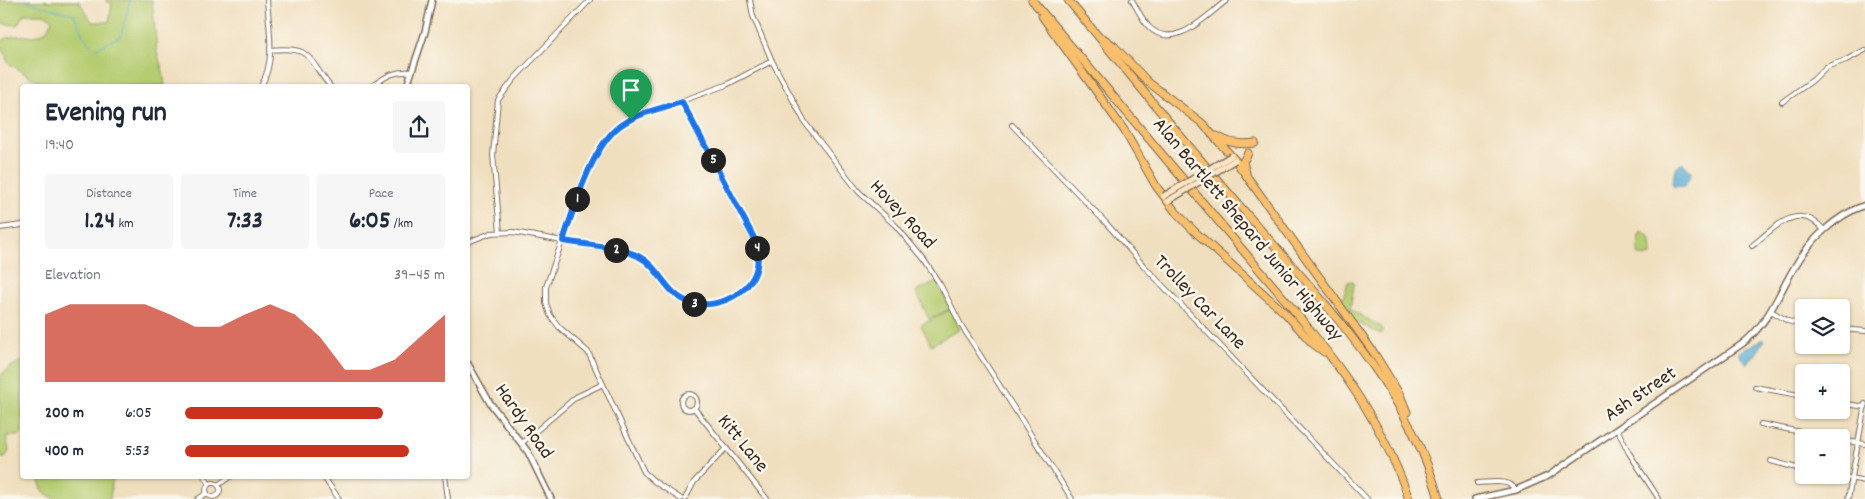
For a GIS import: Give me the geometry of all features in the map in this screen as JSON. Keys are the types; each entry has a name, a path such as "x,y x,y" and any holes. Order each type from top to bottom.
{"highway":[{"name":"Alan Bartlett Shepard Junior Highway","path":"1032,0 1334,359 1382,434 1395,460 1409,499"},
{"name":"Alan Bartlett Shepard Junior Highway","path":"1068,0 1354,339 1384,381 1411,427 1426,460 1439,499"},
{"path":"1038,7 1044,20 1124,130 1156,186 1166,198 1193,230 1285,313 1312,343 1334,359"},
{"path":"1095,33 1114,46 1148,82 1219,138 1232,143 1255,143"},
{"path":"1208,129 1248,178 1387,373 1400,395 1411,427"},
{"path":"1248,153 1244,162 1248,178"}],"main road":[{"path":"1166,198 1233,158"}],"street":[{"path":"262,84 268,72 270,50 267,0"},
{"path":"408,84 425,32 432,0"},
{"path":"500,232 494,155 498,100 510,84 590,0"},
{"name":"Hovey Road","path":"750,0 754,16 772,61 801,116 859,192 896,226 924,260 941,286 961,325 1072,499"},
{"path":"1132,0 1150,27 1158,33 1172,36 1186,32 1227,0"},
{"path":"270,50 292,49 304,52 314,62 329,84"},
{"path":"1782,102 1813,80 1826,66 1846,60 1865,50"},
{"path":"681,499 655,482 644,472 588,352 554,322 547,309 546,287 583,181 611,134 631,120 726,85 772,61"},
{"path":"375,84 391,73 412,72"},
{"path":"470,241 477,237 500,232 523,233 622,251 640,257 652,266 673,293 690,302 705,305 720,302 734,296 751,281 758,260 756,245 682,102"},
{"name":"Trolley Car Lane","path":"1012,125 1367,499"},
{"name":"Ash Street","path":"1475,499 1516,490 1548,476 1742,344 1756,331 1771,311 1799,260 1824,230 1845,215 1865,205"},
{"path":"1752,246 1783,221 1793,217 1808,218 1816,222 1824,230"},
{"path":"0,228 20,225"},
{"path":"1771,311 1795,323"},
{"path":"1850,330 1865,331"},
{"name":"Hardy Road","path":"470,368 486,396 522,443 536,465 552,499"},
{"path":"522,443 576,397 602,384"},
{"path":"1755,387 1795,394"},
{"name":"Kitt Lane","path":"690,394 694,396 696,401 694,408 686,409 682,406 681,401 685,395 690,394"},
{"path":"1848,499 1865,406 1850,404"},
{"name":"Kitt Lane","path":"694,408 767,499"},
{"path":"1761,424 1795,431"},
{"path":"1618,429 1629,453 1659,499"},
{"path":"1850,442 1865,444"},
{"path":"685,499 694,482 726,448"},
{"path":"1771,461 1795,468"},
{"path":"206,479 209,484"},
{"path":"218,485 227,479"},
{"path":"325,479 339,499"},
{"path":"445,479 448,499"},
{"path":"1852,479 1865,481"},
{"path":"1477,483 1507,482 1513,485 1516,490"},
{"path":"209,484 214,483 218,485"},
{"path":"207,493 206,488 209,484"},
{"path":"207,493 218,497 220,490 218,485"},
{"path":"198,499 207,493"}],"green space":[{"path":"0,0 79,1 92,22 109,22 112,4 105,0 152,0 157,52 165,84 43,84 8,63 0,43 14,36 43,33 48,28 52,19 44,14 24,14 17,25 5,24 0,21"},
{"path":"1641,232 1645,233 1649,238 1650,245 1651,255 1644,257 1638,254"},
{"path":"1353,281 1350,309 1381,327 1383,331 1381,334 1340,315 1339,310 1348,282"},
{"path":"937,282 950,309 929,319 916,291"},
{"path":"950,310 960,329 931,345 921,325"},
{"path":"20,362 20,435 6,436 9,451 5,458 2,458 0,452 0,376 10,367"},
{"path":"38,479 114,479 110,499 54,499 43,491"}],"water":[{"path":"1684,164 1691,172 1690,177 1684,186 1674,187 1672,182 1674,174 1677,167"},
{"path":"1763,339 1765,340 1747,364 1739,356 1739,352"}],"waterway":[{"path":"23,0 74,14 83,36 95,49 121,36 130,0"}],"route":[{"path":"682,102 741,212 754,238 758,252 757,267 751,281 734,296 720,302 705,305 683,300 667,288 652,266 640,257 622,251 563,241 583,181 589,169 611,134 625,122 631,120 682,102"}]}
